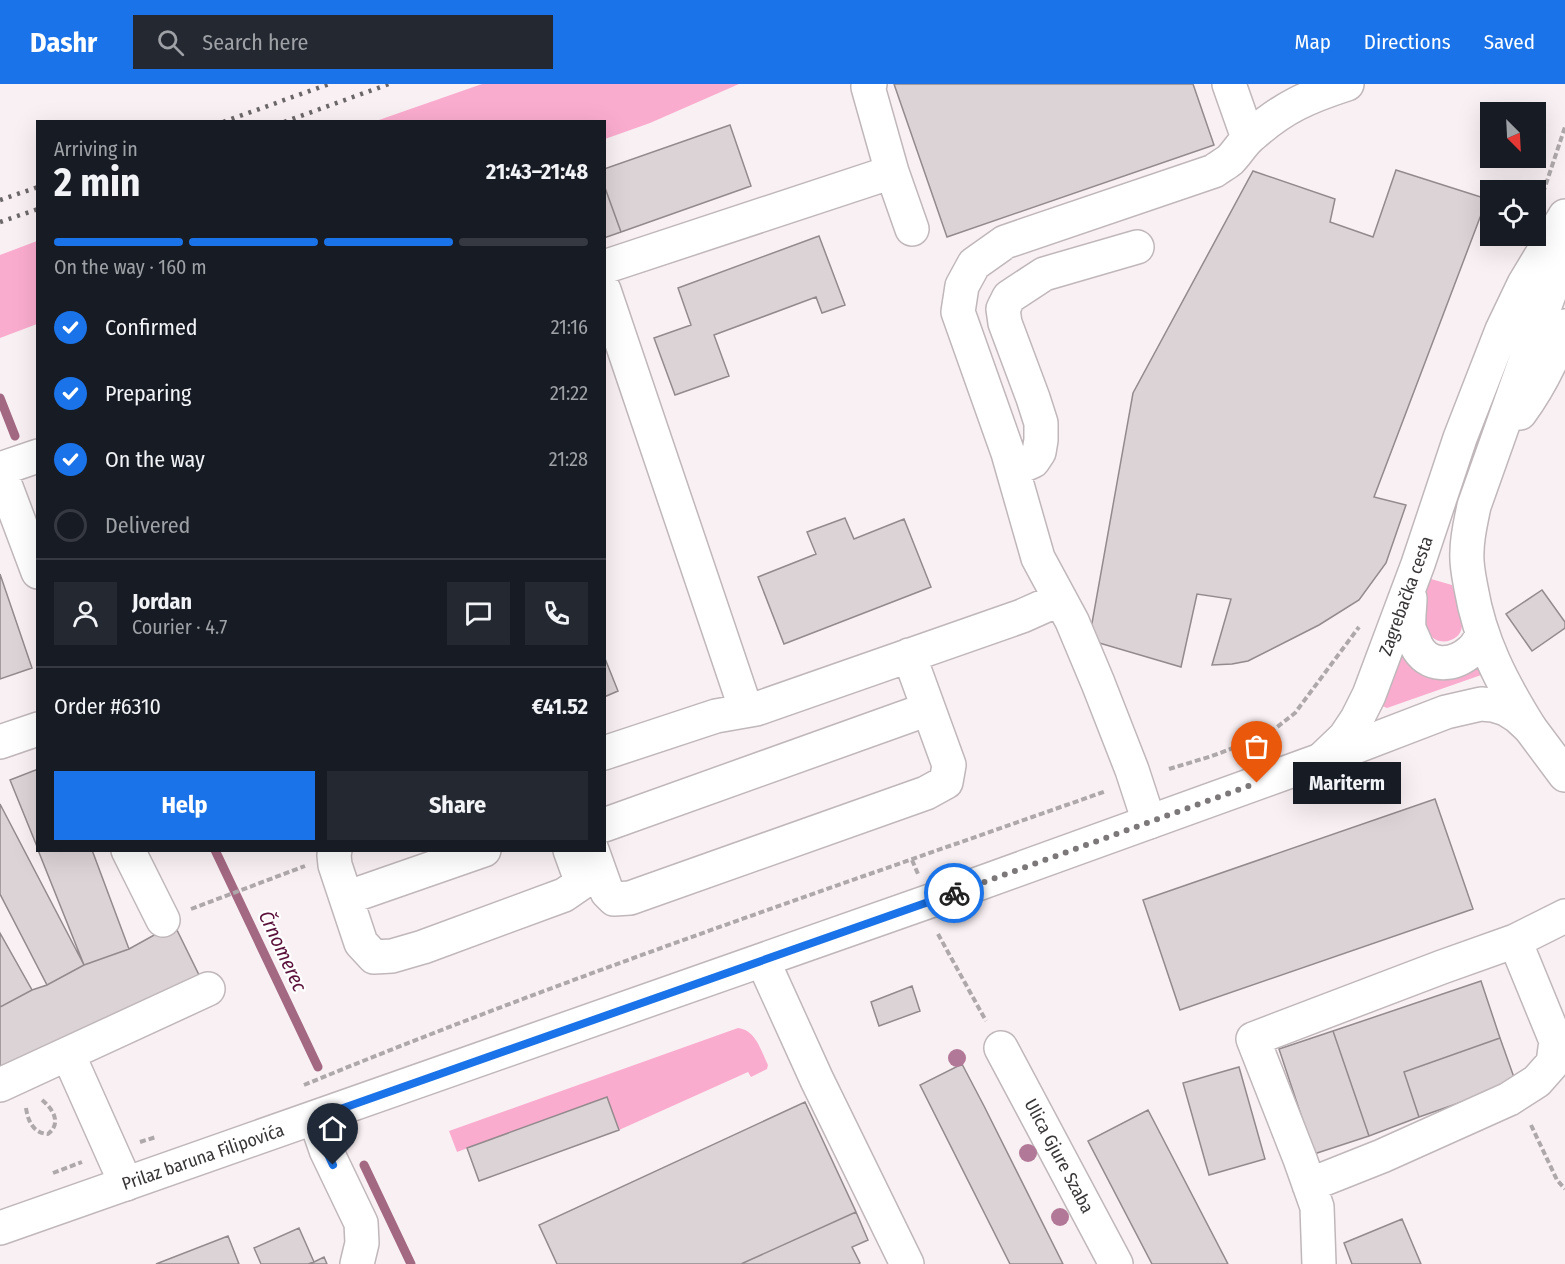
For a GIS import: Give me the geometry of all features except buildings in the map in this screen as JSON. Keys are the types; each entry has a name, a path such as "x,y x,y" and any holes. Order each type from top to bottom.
{"main road":[{"path":"870,84 868,87 892,172 912,229"},
{"path":"1229,84 1248,138"},
{"path":"1149,822 1132,770 1072,621 1038,558 1013,470 958,312 962,286 974,264 1005,242 1214,171 1229,160 1248,138 1270,119 1313,95 1347,84"},
{"path":"606,266 892,172"},
{"name":"Zagrebačka cesta","path":"1321,760 1345,737 1369,695 1411,585 1460,438 1554,206"},
{"path":"1565,223 1552,286 1474,506 1467,553 1474,606 1482,636 1504,686 1530,728 1565,775"},
{"path":"1013,470 1034,461 1039,452 1041,423 1005,323 1003,309 1009,297 1044,274 1137,247"},
{"path":"606,296 746,710"},
{"path":"1494,448 1533,395 1562,344"},
{"path":"36,457 0,470 36,567"},
{"path":"1411,585 1409,628 1424,657 1435,662 1451,662 1463,657 1473,649 1482,636"},
{"path":"606,752 716,716 756,709 1022,616 1060,599"},
{"path":"593,852 607,892 614,899 630,897 926,793 946,782 949,765 909,656"},
{"path":"1321,760 1446,712 1480,704 1506,709 1530,728"},
{"path":"606,824 928,709"},
{"path":"0,742 36,730"},
{"name":"Prilaz baruna Filipovića","path":"0,1228 763,961 1321,760"},
{"path":"129,852 162,920"},
{"path":"335,852 335,865 361,942 374,957 392,956 423,947 564,895 580,884 571,852"},
{"path":"346,898 478,852"},
{"path":"1319,1264 1317,1207 1253,1039 1515,941 1565,916"},
{"path":"1309,1185 1382,1156 1509,1099 1537,1081 1553,1063 1556,1041 1515,941"},
{"path":"763,961 817,1080 907,1264"},
{"path":"18,1085 69,1054 208,989"},
{"name":"Ulica Gjure Szaba","path":"1001,1048 1116,1264"},
{"path":"69,1054 126,1184"},
{"path":"315,1118 326,1150 361,1223 362,1244 357,1264"}],"path":[{"path":"1554,206 1565,127"},
{"path":"1169,770 1267,735 1295,713 1362,623"},
{"path":"365,1060 679,941 1115,788"},
{"path":"204,905 298,868"},
{"path":"938,934 1001,1048"},
{"path":"18,1085 44,1101 53,1111 55,1124 48,1134 34,1129 29,1121 18,1085"},
{"path":"1531,1125 1557,1180 1565,1189"}],"shaded area":[{"path":"482,84 739,84 650,123 606,139 606,120 379,120"},
{"path":"36,241 36,324 0,338 0,255"},
{"path":"1431,579 1452,585 1459,606 1461,631 1458,636 1448,641 1433,638 1424,621 1426,592"},
{"path":"1397,648 1443,679 1465,675 1480,662 1484,674 1387,708 1378,702"},
{"path":"738,1028 754,1037 768,1065 767,1069 751,1077 748,1072 619,1130 607,1097 457,1152 449,1131"}],"waterway":[{"name":"Črnomerec","path":"0,398 15,436"},
{"name":"Črnomerec","path":"216,852 318,1067"},
{"name":"Črnomerec","path":"364,1165 411,1264"}],"railway":[{"path":"229,120 329,84"},
{"path":"290,120 389,84"},
{"path":"0,200 36,188"},
{"path":"0,222 36,210"}],"way so far":[{"path":"954,893 1257,783"}],"place":[{"name":"Mariterm","path":"1257,783"}],"route":[{"path":"333,1165 315,1118 954,893"}]}
